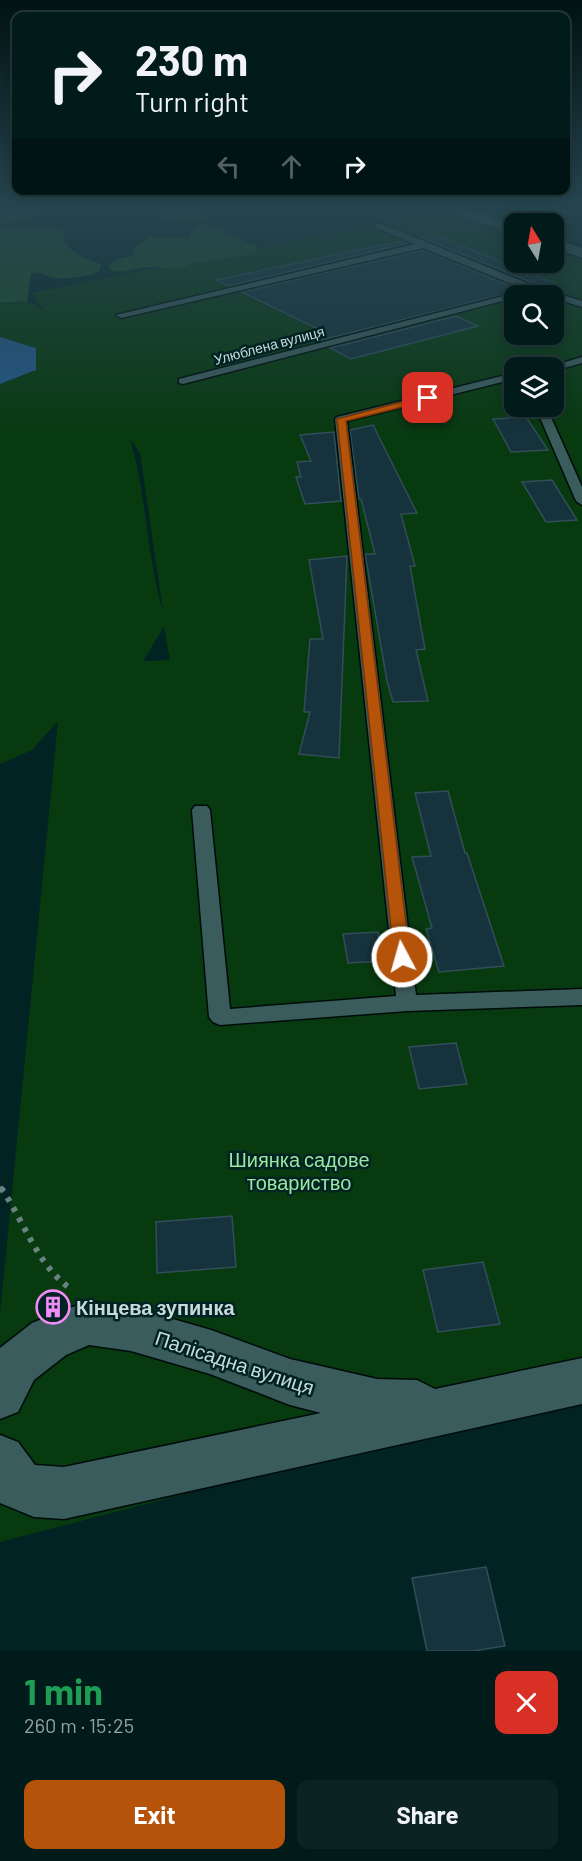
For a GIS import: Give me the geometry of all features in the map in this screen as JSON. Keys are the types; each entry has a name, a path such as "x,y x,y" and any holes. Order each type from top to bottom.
{"street":[{"name":"Палісадна вулиця","path":"0,1395 17,1364 50,1339 88,1323 131,1329 188,1345 290,1382 376,1403 464,1405"},
{"name":"Палісадна вулиця","path":"9,1483 64,1493 99,1487 464,1405 582,1381"}],"lane":[{"path":"121,315 264,282"},
{"name":"Улюблена вулиця","path":"183,381 504,298"},
{"path":"564,299 582,304"},
{"path":"564,365 582,360"},
{"path":"407,1003 341,419 504,378"},
{"path":"545,417 582,501"},
{"path":"201,810 220,1017 407,1003 582,997"}],"path":[{"path":"0,1187 21,1219 39,1260 59,1281 77,1293"}],"green space":[{"path":"0,282 30,282 27,301 0,303"},
{"name":"Шиянка садове товариство","path":"87,282 582,282 582,1391 0,1542 0,1314 58,721 32,750 0,764 0,384 36,370 36,348 0,337 0,304 27,301 44,311 32,293","holes":["130,439 140,453 163,611 157,590 136,460","164,626 170,660 144,660"]}],"water":[{"path":"0,337 36,348 36,370 0,384"}],"building":[{"path":"220,282 245,282 229,286"},
{"path":"285,282 501,282 508,285 504,285 504,294 318,341 306,335 322,331 242,292"},
{"path":"530,282 552,282 554,283 538,285"},
{"path":"456,316 478,326 351,359 330,348"},
{"path":"526,417 548,450 511,452 493,419"},
{"path":"373,425 417,513 401,514 415,566 410,566 425,649 416,650 428,701 393,702 387,681 365,554 375,554 361,499 359,499 350,430"},
{"path":"334,432 341,501 305,504 296,477 301,477 297,462 311,461 300,435"},
{"path":"552,480 577,520 546,522 522,482"},
{"path":"347,556 339,758 299,754 310,712 304,712 310,639 323,639 309,560"},
{"path":"448,791 465,853 467,853 504,966 439,972 426,929 432,928 412,857 431,856 415,793"},
{"path":"378,932 384,961 348,963 343,934"},
{"path":"456,1043 467,1084 419,1089 409,1047"},
{"path":"232,1216 236,1267 157,1273 156,1222"},
{"path":"483,1262 500,1324 438,1332 423,1270"},
{"path":"486,1567 505,1646 473,1651 427,1651 412,1578"}],"place":[{"name":"Кінцева зупинка","path":"53,1307"}],"route":[{"path":"402,957 341,419 428,398"}]}
